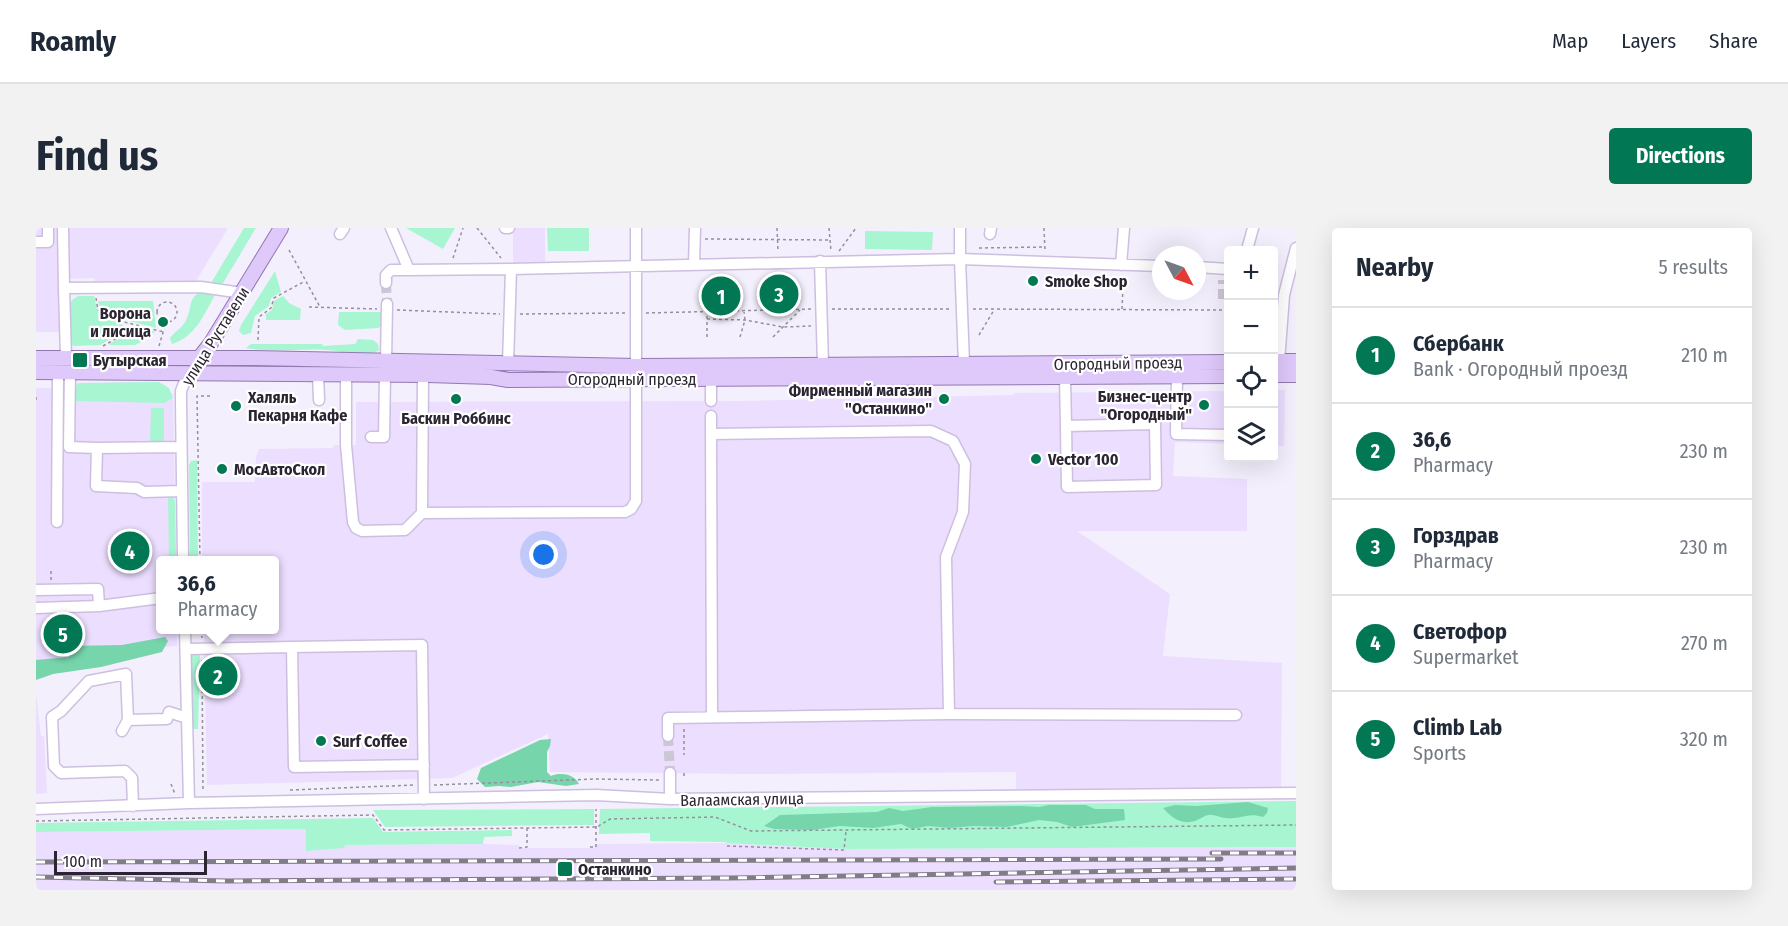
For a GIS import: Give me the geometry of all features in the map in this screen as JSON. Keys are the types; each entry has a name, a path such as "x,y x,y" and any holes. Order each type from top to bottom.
{"main road":[{"name":"улица Руставели","path":"188,373 211,343 281,228"},
{"name":"Огородный проезд","path":"36,358 65,367 188,373 346,374 385,368 508,364 711,379 1224,376"},
{"name":"Огородный проезд","path":"36,372 65,367 254,358 385,368 426,375 490,376 508,380 823,365 1224,362"},
{"path":"1278,361 1296,361"},
{"path":"1278,375 1296,375"}],"street":[{"path":"36,242 48,242 48,228"},
{"path":"63,228 65,367 69,447 181,447"},
{"path":"391,228 409,270"},
{"path":"422,513 626,513 631,509 636,501 636,228"},
{"path":"960,228 964,364"},
{"path":"1121,265 1124,228"},
{"path":"1248,246 1253,228"},
{"path":"694,264 695,234"},
{"path":"1277,354 1284,295 1296,248"},
{"path":"386,283 386,275 391,270 960,259 1152,266"},
{"path":"823,365 821,309 826,261"},
{"path":"508,364 511,269"},
{"path":"1206,269 1224,272"},
{"path":"64,288 201,287 242,293"},
{"path":"371,436 384,437 387,307"},
{"path":"57,522 65,367"},
{"name":"улица Руставели","path":"183,556 181,391 188,373"},
{"path":"318,374 319,400"},
{"path":"346,374 346,445 355,526 362,531 400,531 411,526 422,513 426,375"},
{"path":"426,375 427,480"},
{"path":"1177,376 1176,434 1224,435"},
{"path":"1065,378 1067,487 1156,485 1155,424 1066,426"},
{"path":"711,379 711,401"},
{"path":"711,416 712,717"},
{"path":"711,434 931,431 953,441 965,464 963,512 945,557 949,714"},
{"path":"97,448 96,486 137,488 144,492 182,491"},
{"path":"36,590 98,589 99,606"},
{"path":"36,608 99,606 156,599"},
{"path":"185,634 189,803"},
{"path":"186,649 422,645 424,799"},
{"path":"292,647 294,767 424,765"},
{"path":"122,731 128,720 126,675 89,681 61,711 52,717 54,766 61,773 124,771 132,778 133,806"},
{"path":"128,720 167,719 169,712 187,718"},
{"path":"668,736 668,718 683,717 949,714 1236,715"},
{"path":"669,773 670,800"},
{"name":"Валаамская улица","path":"36,809 189,803 596,795 670,800 1296,793"}],"path":[{"path":"449,269 463,228"},
{"path":"477,228 511,269"},
{"path":"777,228 778,255"},
{"path":"826,261 830,240 829,228"},
{"path":"826,261 856,228"},
{"path":"1044,228 1045,262"},
{"path":"695,234 777,240 830,240"},
{"path":"289,250 320,308"},
{"path":"258,340 260,315 271,308 274,298 305,281"},
{"path":"1122,309 1123,287"},
{"path":"96,294 96,302 101,314 108,318 164,332"},
{"path":"169,302 176,306 177,313 174,320 166,322 159,318 157,310 161,304 169,302"},
{"path":"309,307 387,307 509,314 801,309 1224,310"},
{"path":"773,337 801,309"},
{"path":"979,335 995,309"},
{"path":"740,337 745,320 744,310"},
{"path":"707,311 707,337"},
{"path":"707,320 745,320 783,327 821,326"},
{"path":"159,347 166,322"},
{"path":"98,348 138,326"},
{"path":"36,396 36,401"},
{"path":"200,556 197,396 212,396"},
{"path":"683,717 684,755"},
{"path":"684,772 684,780"},
{"path":"590,847 596,846 596,809"},
{"path":"36,821 373,815 384,830 597,827 610,819 715,817 751,831 1296,825"},
{"path":"519,848 528,847 527,828"},
{"path":"727,846 844,850 846,830"}],"shaded area":[{"path":"36,228 228,228 196,281 95,282 95,278 60,279 60,332 36,332"},
{"path":"513,228 545,228 545,264 513,264"},
{"path":"55,380 80,383 156,382 166,386 173,395 176,556 156,556 156,634 177,634 177,646 114,652 36,673 36,388 55,388"},
{"path":"1278,390 1285,390 1284,446 1278,446"},
{"path":"1224,391 1224,444 1175,442 1173,476 1247,479 1247,531 1077,531 1170,594 1163,656 1282,663 1281,788 1016,791 1016,772 752,774 550,772 548,734 452,778 207,785 204,634 279,634 279,556 202,556 202,482 255,482 256,457 259,449 333,448 334,445 356,445 356,402 743,401 1014,395 1014,393"},
{"path":"36,693 41,736 44,736 47,793 36,794"},
{"path":"307,829 345,845 483,844 519,845 520,848 594,848 595,844 727,843 845,849 1296,847 1296,890 36,890 36,832"}],"green space":[{"path":"244,228 256,228 223,283 211,283"},
{"path":"406,228 455,228 443,249"},
{"path":"547,228 589,228 589,251 548,251"},
{"path":"865,231 933,232 932,250 865,249"},
{"path":"275,271 281,292 271,298 269,306 255,316 251,333 243,335 239,331 241,325"},
{"path":"200,292 215,295 193,331 172,344 170,338 184,324 192,300"},
{"path":"78,296 94,296 99,312 121,323 124,331 100,345 73,346 70,342 69,305"},
{"path":"283,296 289,303 301,309 300,320 266,320 266,314 272,310 274,301"},
{"path":"98,301 153,301 156,328 106,315"},
{"path":"339,312 384,312 382,325 378,328 345,330 338,325"},
{"path":"139,328 155,331 149,338 135,345 109,344"},
{"path":"358,339 373,340 378,344 379,350 362,354 327,350 246,348 251,344 322,344 323,346 355,344"},
{"path":"159,382 169,388 173,398 164,403 73,401 74,387 80,383"},
{"path":"151,408 164,408 164,444 150,444"},
{"path":"197,460 198,556 190,556 189,465 191,461"},
{"path":"168,496 175,501 176,556 169,556"},
{"path":"165,637 168,641 162,652 101,667 53,674 36,680 36,660 69,657 70,646 122,645"},
{"path":"191,653 200,653 198,729 191,729"},
{"path":"551,739 547,752 547,772 551,776 563,774 571,776 579,784 566,786 538,782 511,787 485,787 477,779 481,768 540,740"},
{"path":"1296,801 1296,847 845,849 725,842 650,841 650,833 599,834 600,809"},
{"path":"1248,802 1268,808 1267,813 1263,817 1253,815 1224,818 1208,815 1195,821 1185,822 1173,818 1163,808 1175,805 1196,806"},
{"path":"1086,805 1095,809 1124,809 1125,820 1072,827 1039,820 1007,827 928,826 912,829 901,824 873,828 840,826 812,830 774,829 764,826 780,815 877,812 889,808 903,811 932,807 1039,807"},
{"path":"594,809 594,825 385,827 373,810"},
{"path":"373,818 383,832 512,830 512,836 484,837 483,844 345,845 344,848 306,851 306,829 36,832 36,823"}],"tunnel":[{"path":"1223,280 1223,299"},
{"path":"386,283 387,304"},
{"path":"668,736 670,773"}],"railway":[{"path":"1212,853 1296,853"},
{"path":"36,862 1221,859"},
{"path":"36,877 228,881 730,878 1296,868"},
{"path":"996,882 1296,879"}],"place":[{"name":"Smoke Shop","path":"1033,281"},
{"name":"Горздрав","path":"779,294"},
{"name":"Сбербанк","path":"721,296"},
{"name":"Ворона и лисица","path":"163,322"},
{"name":"Бутырская","path":"80,360"},
{"name":"Баскин Роббинс","path":"456,399"},
{"name":"Фирменный магазин \"Останкино\"","path":"944,399"},
{"name":"Бизнес-центр \"Огородный\"","path":"1204,405"},
{"name":"Халяль Пекарня Кафе","path":"236,406"},
{"name":"Vector 100","path":"1036,459"},
{"name":"МосАвтоСкол","path":"222,469"},
{"name":"Светофор","path":"130,551"},
{"name":"Climb Lab","path":"63,634"},
{"name":"36,6","path":"218,676"},
{"name":"Surf Coffee","path":"321,741"},
{"name":"Останкино","path":"565,869"}]}
